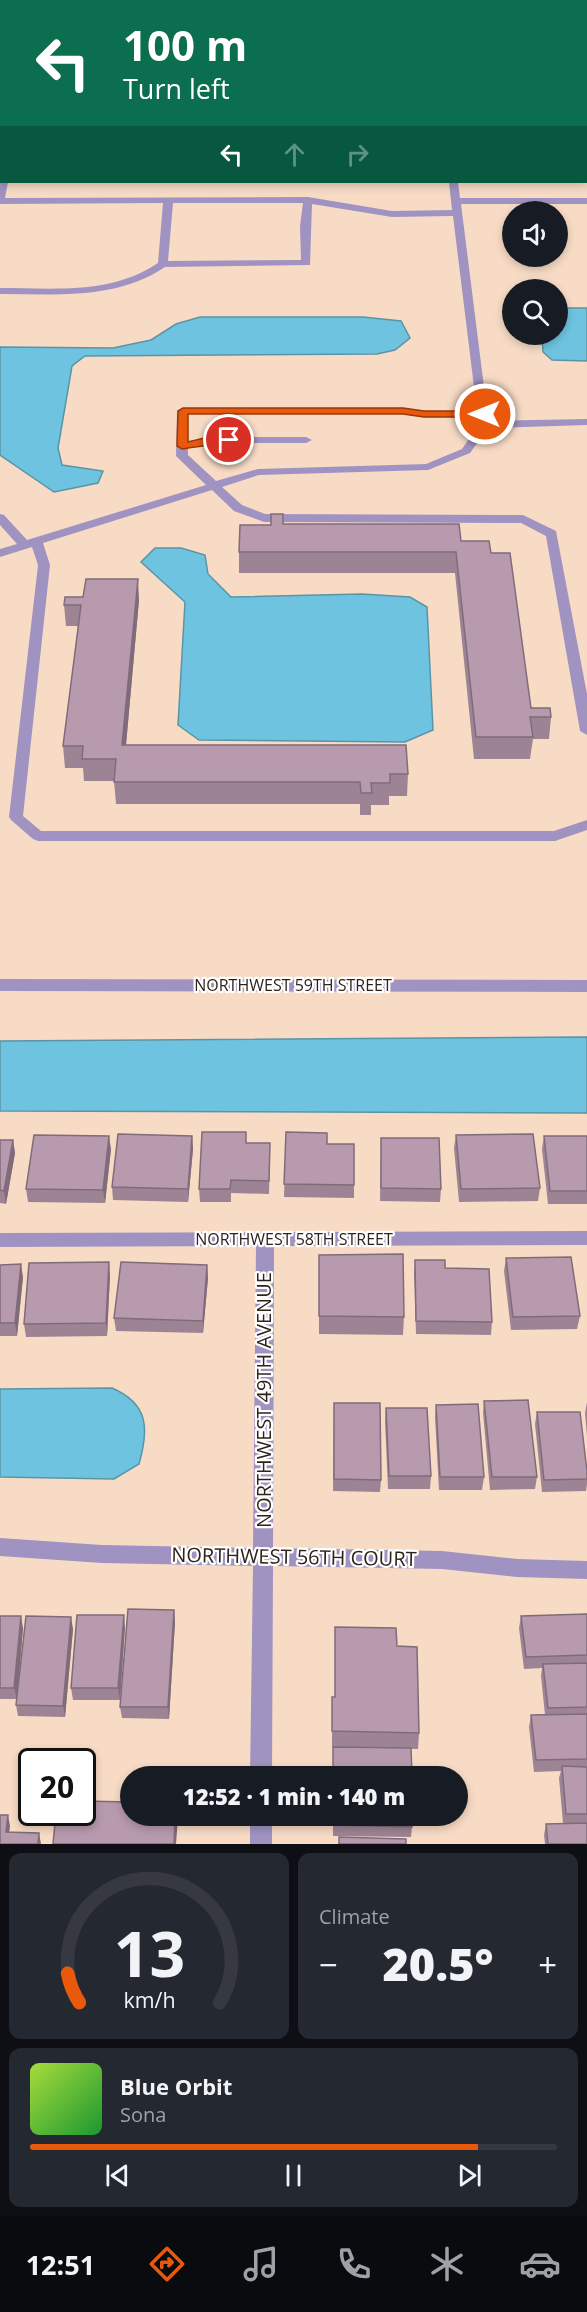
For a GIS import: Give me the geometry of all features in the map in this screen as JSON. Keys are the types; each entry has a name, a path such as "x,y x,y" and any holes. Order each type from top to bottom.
{"street":[{"path":"3,183 0,201 308,200 392,214 457,213"},
{"path":"0,553 258,472 428,467 466,451 483,429 484,419 453,183"},
{"path":"0,291 98,290 128,283 153,273 163,264 306,263 308,200"},
{"path":"163,264 168,201"},
{"path":"455,201 587,201"},
{"path":"587,422 484,419 403,411 183,411 182,446 182,456 238,508 264,518 523,519 552,534 587,731"},
{"path":"182,446 209,440 306,440"},
{"path":"0,518 31,543 44,565 16,817 38,836 555,836 587,825"},
{"name":"NORTHWEST 59TH STREET","path":"0,985 587,986"},
{"name":"NORTHWEST 58TH STREET","path":"0,1240 587,1238"},
{"name":"NORTHWEST 49TH AVENUE","path":"261,1766 265,1240"},
{"name":"NORTHWEST 56TH COURT","path":"0,1547 102,1554 442,1560 517,1568 587,1570"},
{"path":"261,1826 261,1844"}],"water":[{"path":"568,308 587,308 587,361 552,360 543,352 543,345 568,345"},
{"path":"200,317 363,317 401,321 410,338 395,350 377,354 85,356 72,366 58,448 62,465 103,471 98,483 54,492 0,455 0,347 113,348 151,340 176,324"},
{"path":"155,548 181,548 205,555 208,574 231,597 362,594 410,597 427,607 433,730 405,742 199,740 178,725 185,602 141,562"},
{"path":"587,1037 587,1113 0,1111 0,1041"},
{"path":"112,1388 133,1402 143,1419 145,1429 139,1464 114,1479 0,1477 0,1389"}],"building":[{"path":"271,514 283,514 283,524 459,524 461,541 489,541 491,553 510,553 531,708 550,708 551,717 530,717 533,737 476,737 456,552 239,552 240,525 271,525"},
{"path":"86,579 138,579 122,745 406,745 408,774 390,774 390,783 371,783 372,793 361,793 360,782 114,782 116,759 82,759 83,746 63,746 81,605 64,605 65,597 83,597"},
{"path":"202,1132 246,1132 246,1143 270,1143 269,1181 231,1180 230,1189 199,1189"},
{"path":"286,1132 327,1133 327,1144 354,1144 354,1185 284,1184"},
{"path":"118,1134 192,1136 188,1189 112,1187"},
{"path":"533,1134 540,1188 461,1189 456,1135"},
{"path":"34,1135 109,1136 103,1190 26,1189"},
{"path":"544,1136 587,1136 587,1191 550,1191"},
{"path":"381,1138 439,1138 441,1189 381,1188"},
{"path":"0,1140 13,1140 4,1191 0,1190"},
{"path":"403,1254 404,1317 319,1316 319,1255"},
{"path":"571,1257 580,1316 513,1317 506,1258"},
{"path":"415,1260 445,1260 445,1268 489,1269 492,1322 416,1321"},
{"path":"109,1262 106,1323 24,1324 29,1263"},
{"path":"121,1262 207,1265 203,1321 114,1318"},
{"path":"21,1264 15,1323 0,1323 0,1265"},
{"path":"528,1400 537,1477 492,1477 484,1401"},
{"path":"334,1403 380,1403 381,1480 334,1479"},
{"path":"478,1404 484,1477 440,1477 436,1405"},
{"path":"386,1408 427,1408 431,1476 389,1476"},
{"path":"537,1412 580,1412 587,1479 544,1480"},
{"path":"128,1609 174,1610 168,1707 120,1707"},
{"path":"587,1614 587,1655 526,1657 521,1616"},
{"path":"77,1615 124,1615 118,1688 71,1688"},
{"path":"0,1616 21,1616 14,1688 0,1688"},
{"path":"26,1616 71,1617 63,1706 16,1705"},
{"path":"335,1627 396,1628 397,1646 417,1647 419,1733 332,1731 332,1697 335,1697"},
{"path":"587,1663 587,1707 548,1708 543,1664"},
{"path":"587,1714 587,1759 536,1760 531,1715"},
{"path":"333,1747 411,1748 412,1766 333,1766"},
{"path":"562,1766 587,1767 587,1814 566,1814"},
{"path":"96,1801 120,1802 120,1826 175,1826 174,1844 53,1844 55,1826 96,1826"},
{"path":"0,1815 8,1815 6,1832 39,1833 38,1844 0,1844"},
{"path":"587,1823 587,1844 548,1844 546,1824"},
{"path":"339,1837 406,1839 406,1844 339,1844"}],"route":[{"path":"229,440 209,440 182,446 183,411 403,411 424,414 485,414"}]}
